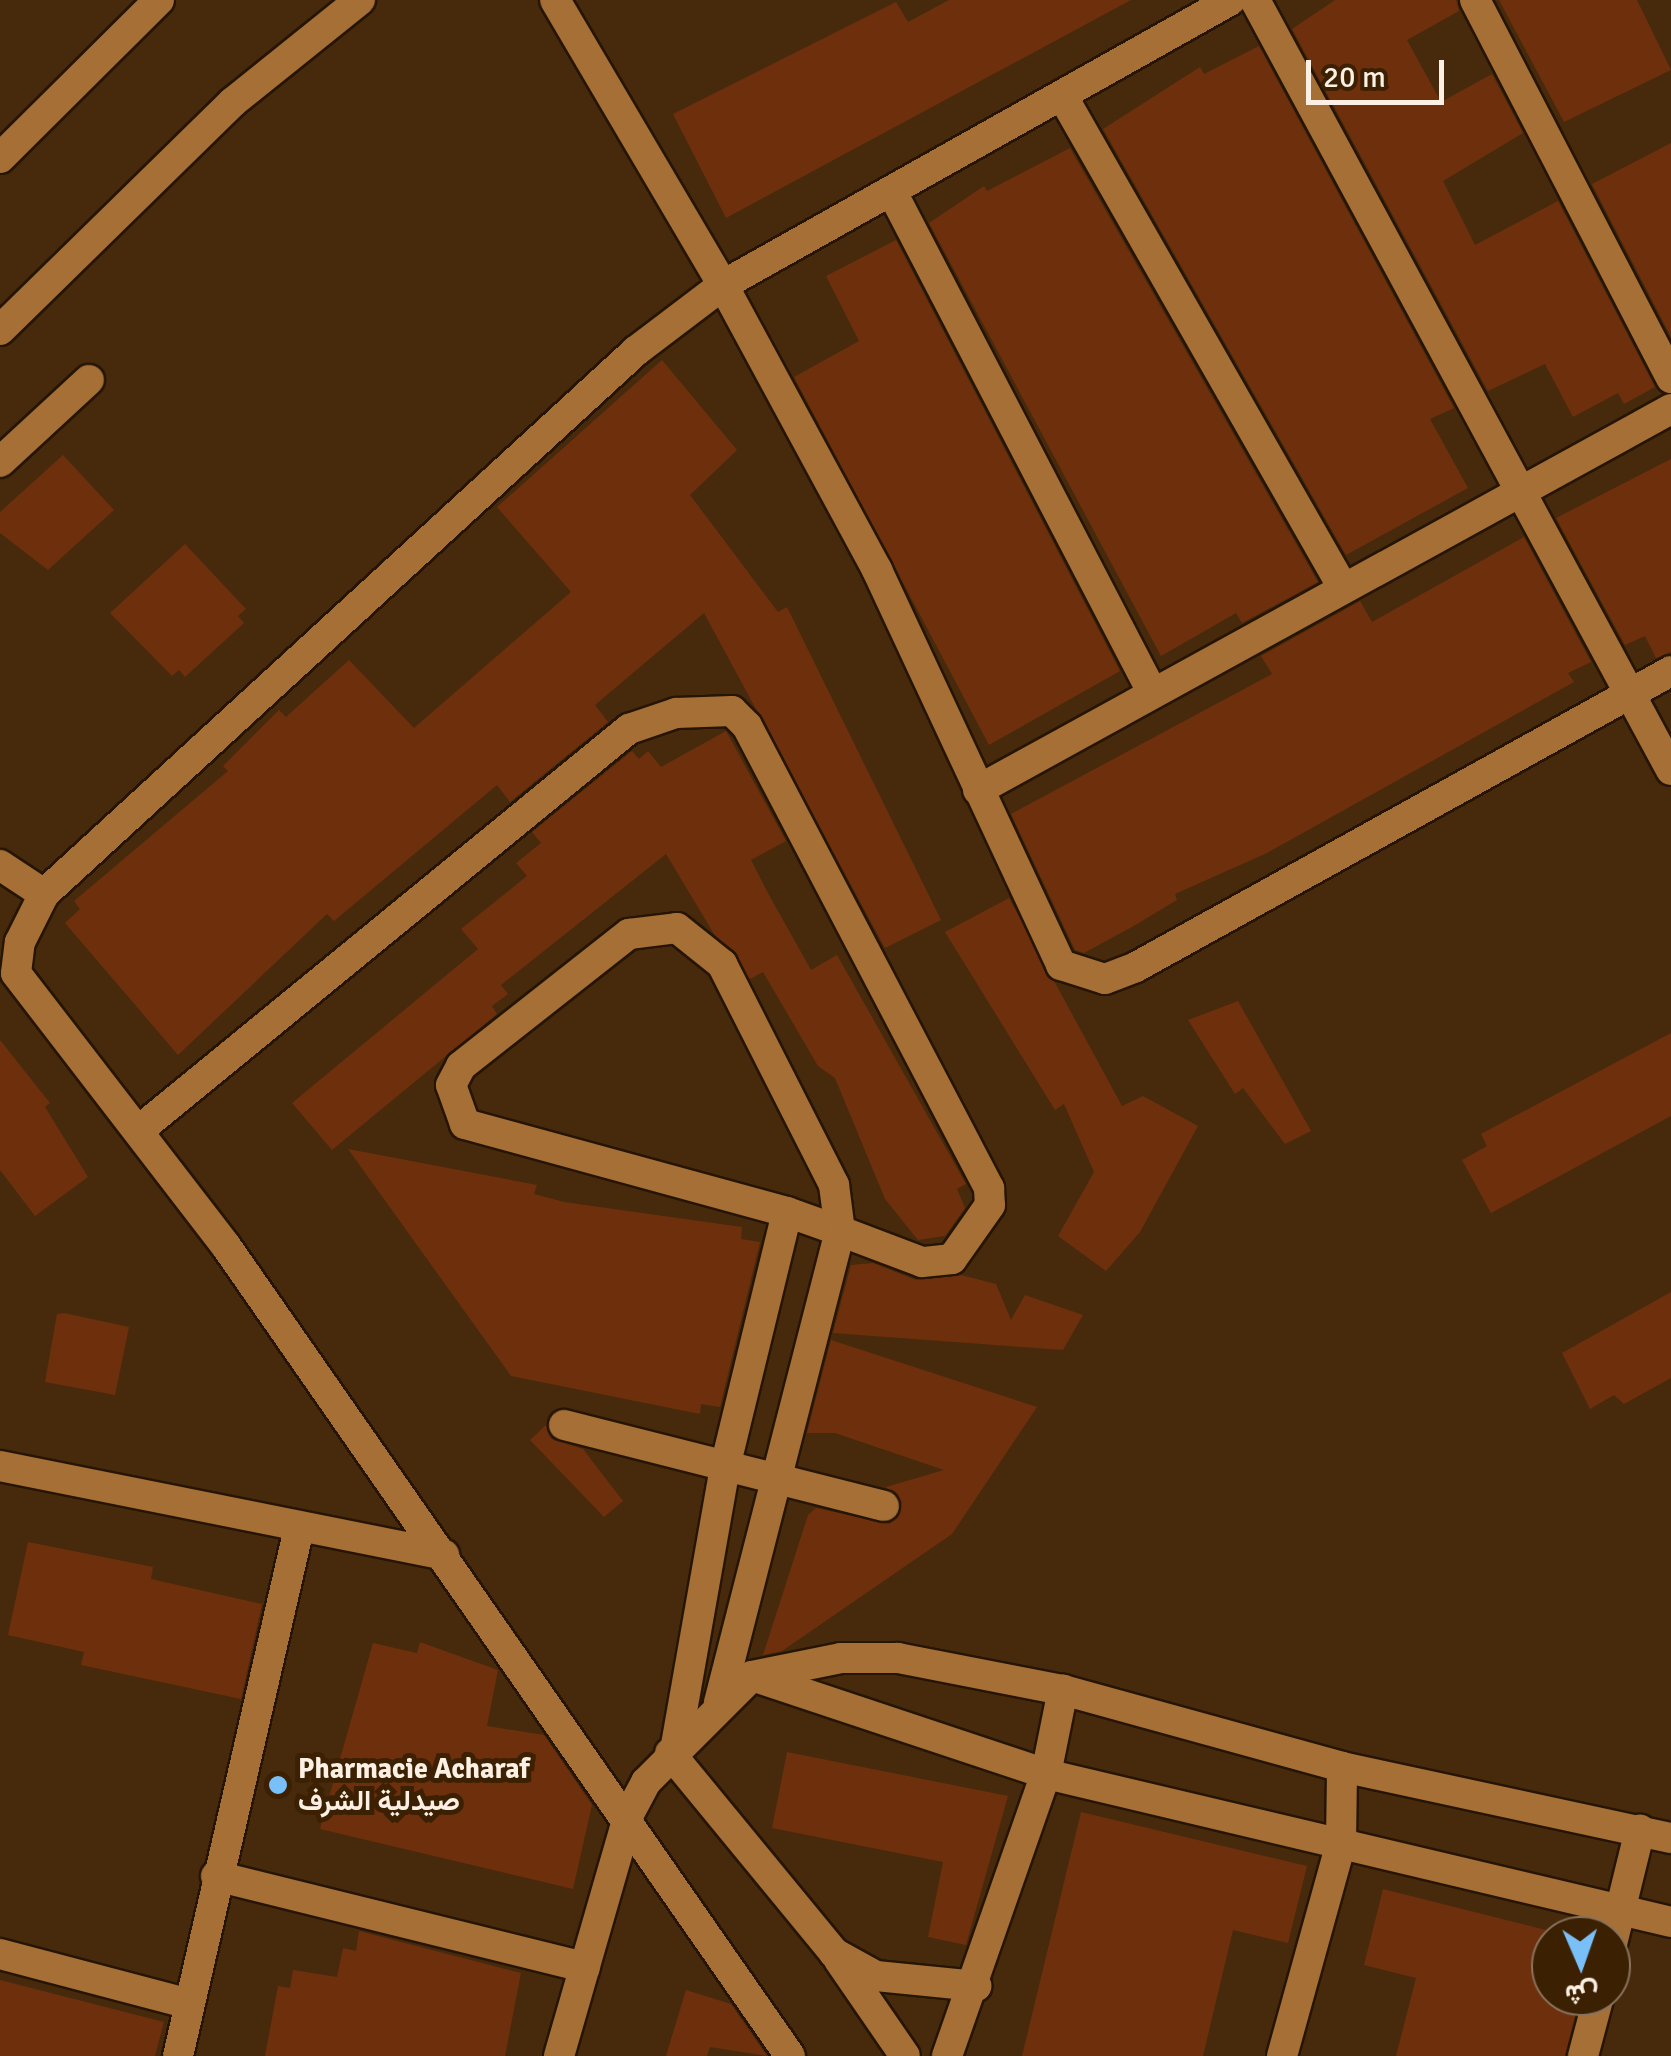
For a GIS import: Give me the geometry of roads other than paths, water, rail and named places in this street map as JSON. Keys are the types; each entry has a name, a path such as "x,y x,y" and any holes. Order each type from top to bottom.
{"street":[{"path":"0,158 159,0"},
{"path":"0,330 233,102 360,0"},
{"path":"555,0 724,285 877,570 1044,942 1061,965 1105,979 1671,671"},
{"path":"790,2056 629,1814 138,1131 8,978 25,924 44,894 636,350 724,285 1231,0"},
{"path":"1256,0 1671,770"},
{"path":"1476,0 1671,378"},
{"path":"1062,96 1342,586"},
{"path":"892,192 1150,688"},
{"path":"0,462 89,380"},
{"path":"978,790 1150,688 1671,409"},
{"path":"138,1131 629,729 676,713 732,711 747,726 989,1188 990,1204 944,1262 922,1262 840,1230 787,1212 465,1124 451,1085 462,1066 629,934 677,928 722,964 798,1104 834,1184 840,1230 719,1703"},
{"path":"0,865 44,894"},
{"path":"787,1212 725,1467 673,1749 834,1953 905,2056"},
{"path":"564,1425 884,1506"},
{"path":"0,1466 444,1555"},
{"path":"178,2056 185,2003 299,1528"},
{"path":"560,2056 629,1814 673,1749 752,1676 841,1658 898,1658 1063,1690 1342,1767 1671,1838"},
{"path":"752,1676 1046,1774 1671,1922"},
{"path":"947,2056 978,1986 1046,1774 1063,1690"},
{"path":"1282,2056 1340,1843 1342,1767"},
{"path":"1619,1916 1640,1830"},
{"path":"216,1876 585,1967"},
{"path":"834,1953 876,1976 978,1986"},
{"path":"0,1954 185,2003"},
{"path":"1584,2056 1594,2016"}],"place":[{"name":"Pharmacie Acharaf صيدلية الشرف","path":"278,1785"}]}
